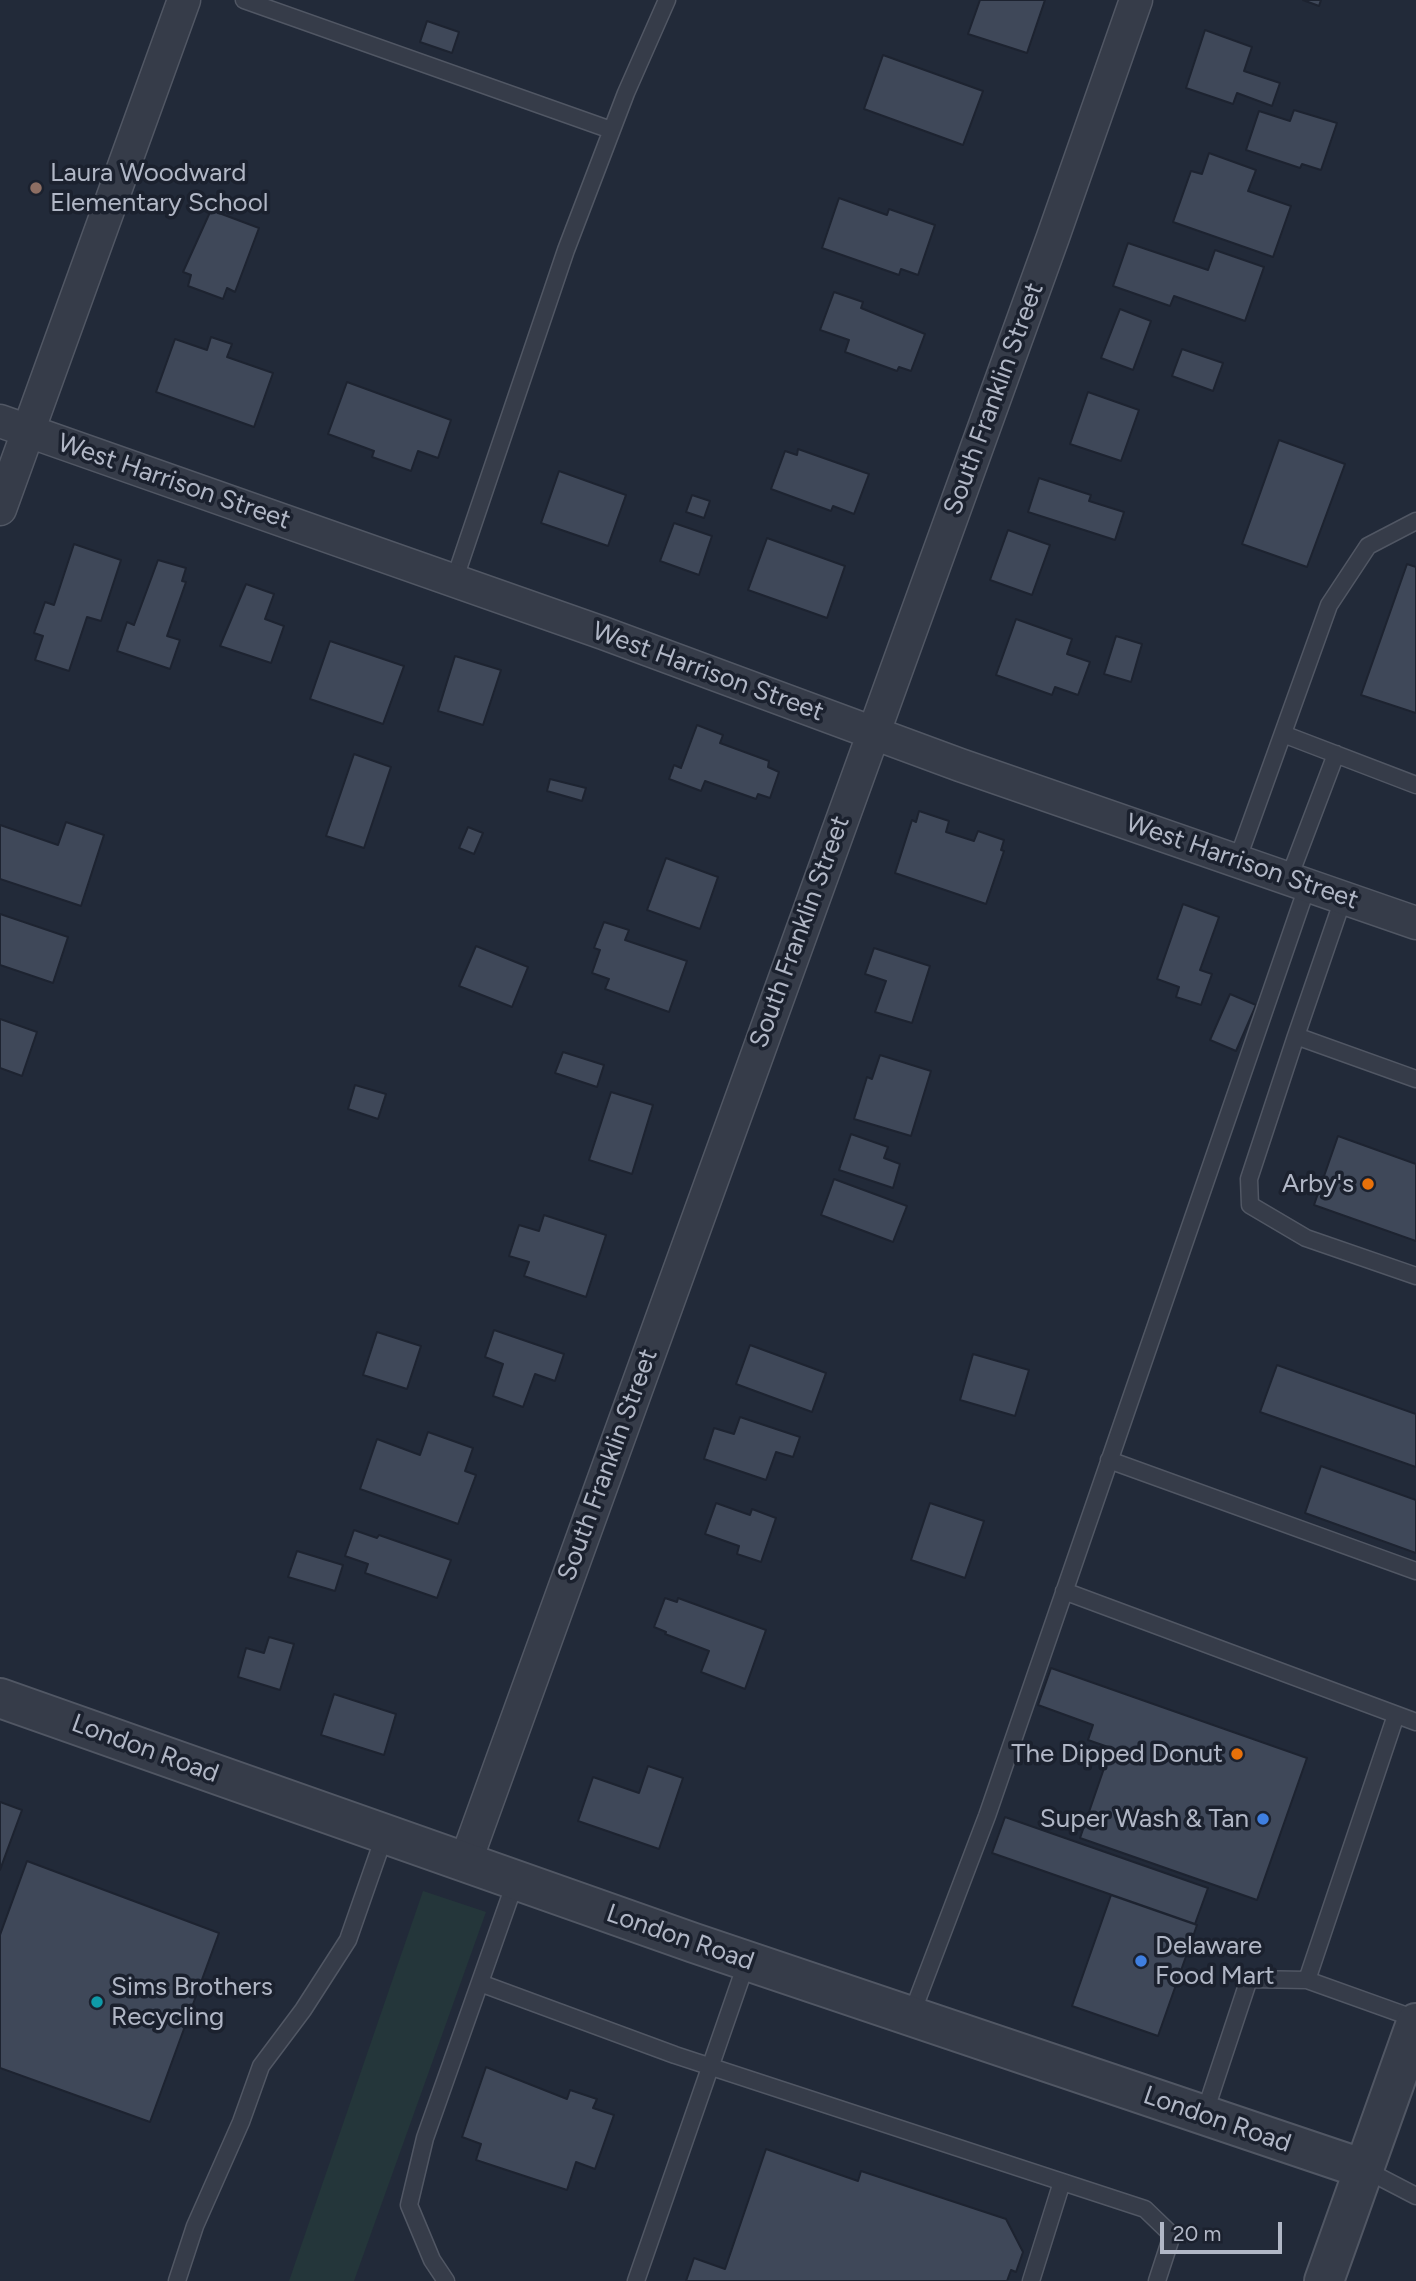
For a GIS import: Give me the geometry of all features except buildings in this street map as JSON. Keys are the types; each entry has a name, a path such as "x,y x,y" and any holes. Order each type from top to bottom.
{"street":[{"path":"0,509 14,426 184,0"},
{"name":"South Franklin Street","path":"465,1863 872,732 1054,237 1136,0"},
{"name":"West Harrison Street","path":"14,426 1416,923"},
{"name":"London Road","path":"0,1698 747,1961 1364,2169"},
{"path":"1324,2281 1364,2169 1411,2071 1416,2021"}],"lane":[{"path":"244,0 611,130"},
{"path":"454,581 566,250 611,130 667,0"},
{"path":"1237,861 1329,605 1368,546 1416,521"},
{"path":"1283,734 1416,785"},
{"path":"911,2015 987,1816 1110,1460 1299,881 1336,754"},
{"path":"1344,896 1249,1179 1250,1205 1306,1238 1416,1276"},
{"path":"1297,1036 1416,1079"},
{"path":"1110,1460 1416,1571"},
{"path":"1064,1591 1416,1722"},
{"path":"1307,1980 1396,1714"},
{"path":"177,2281 195,2226 241,2122 261,2066 303,2010 348,1940 385,1834"},
{"path":"446,2281 432,2260 409,2205 425,2137 516,1880"},
{"path":"636,2281 747,1961"},
{"path":"1204,2115 1249,1979 1307,1980 1416,2021"},
{"path":"480,1983 710,2067 1145,2209 1172,2235 1157,2281"},
{"path":"1364,2169 1416,2196"},
{"path":"1031,2281 1062,2182"}],"shaded area":[{"path":"423,1891 486,1912 354,2281 289,2281"}],"place":[{"name":"Laura Woodward Elementary School","path":"36,188"},
{"name":"Arby's","path":"1368,1184"},
{"name":"The Dipped Donut","path":"1237,1754"},
{"name":"Super Wash & Tan","path":"1263,1819"},
{"name":"Delaware Food Mart","path":"1141,1961"},
{"name":"Sims Brothers Recycling","path":"97,2002"}]}
